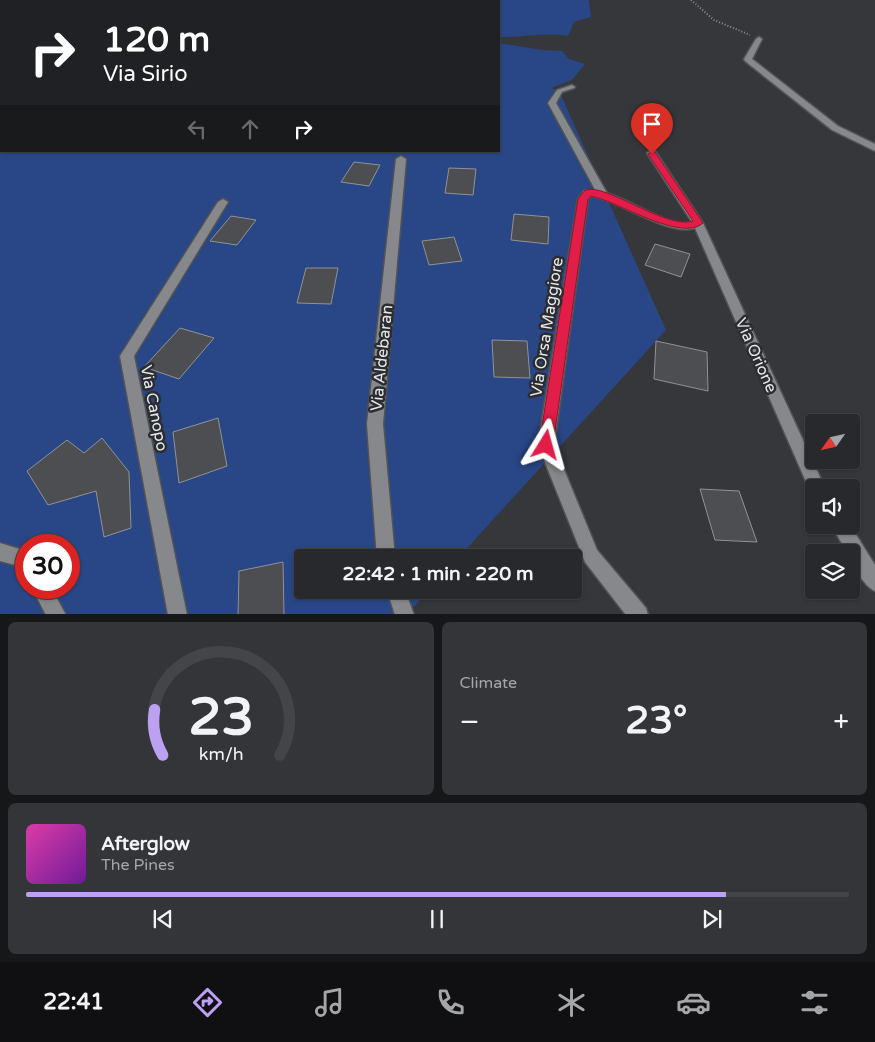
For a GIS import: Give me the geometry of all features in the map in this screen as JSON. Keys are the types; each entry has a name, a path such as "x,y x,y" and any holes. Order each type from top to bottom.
{"street":[{"path":"759,39 748,59 835,128 875,148"},
{"name":"Via Orione","path":"652,154 698,223 813,479"},
{"name":"Via Aldebaran","path":"385,549 375,424 401,160"},
{"name":"Via Orsa Maggiore","path":"603,195 588,193 583,199 546,445 591,556 639,614"},
{"path":"603,195 657,218 687,227 698,223"},
{"name":"Via Canopo","path":"178,614 127,356 223,202"},
{"path":"846,534 875,582"},
{"path":"0,552 15,556"},
{"path":"48,599 57,614"},
{"path":"399,599 405,614"}],"lane":[{"path":"572,87 559,91 552,103 603,195"}],"path":[{"path":"691,0 714,20 759,39"}],"shaded area":[{"path":"500,0 589,0 591,17 574,22 568,36 500,37"},
{"path":"500,43 542,50 562,51 569,59 585,64 572,80 551,88 559,91 666,330 466,549 294,549 294,599 421,599 407,614 0,614 0,152 500,152"}],"building":[{"path":"354,162 380,165 369,186 341,182"},
{"path":"449,168 476,169 473,195 445,193"},
{"path":"514,214 549,217 548,244 511,240"},
{"path":"231,216 256,220 237,245 210,241"},
{"path":"454,237 462,261 429,265 422,241"},
{"path":"655,244 690,254 681,277 645,265"},
{"path":"306,268 338,268 331,304 297,303"},
{"path":"180,328 214,338 179,379 144,367"},
{"path":"492,340 527,341 530,378 494,377"},
{"path":"656,341 707,352 708,391 654,379"},
{"path":"218,418 227,466 179,483 173,432"},
{"path":"102,438 129,472 131,528 104,537 96,491 48,505 27,471 67,440 84,453"},
{"path":"700,489 739,491 757,542 715,540"},
{"path":"283,562 284,614 238,614 239,571"}],"route":[{"path":"546,445 558,355 583,199 588,193 603,195 657,218 687,227 698,223 652,154"}]}
